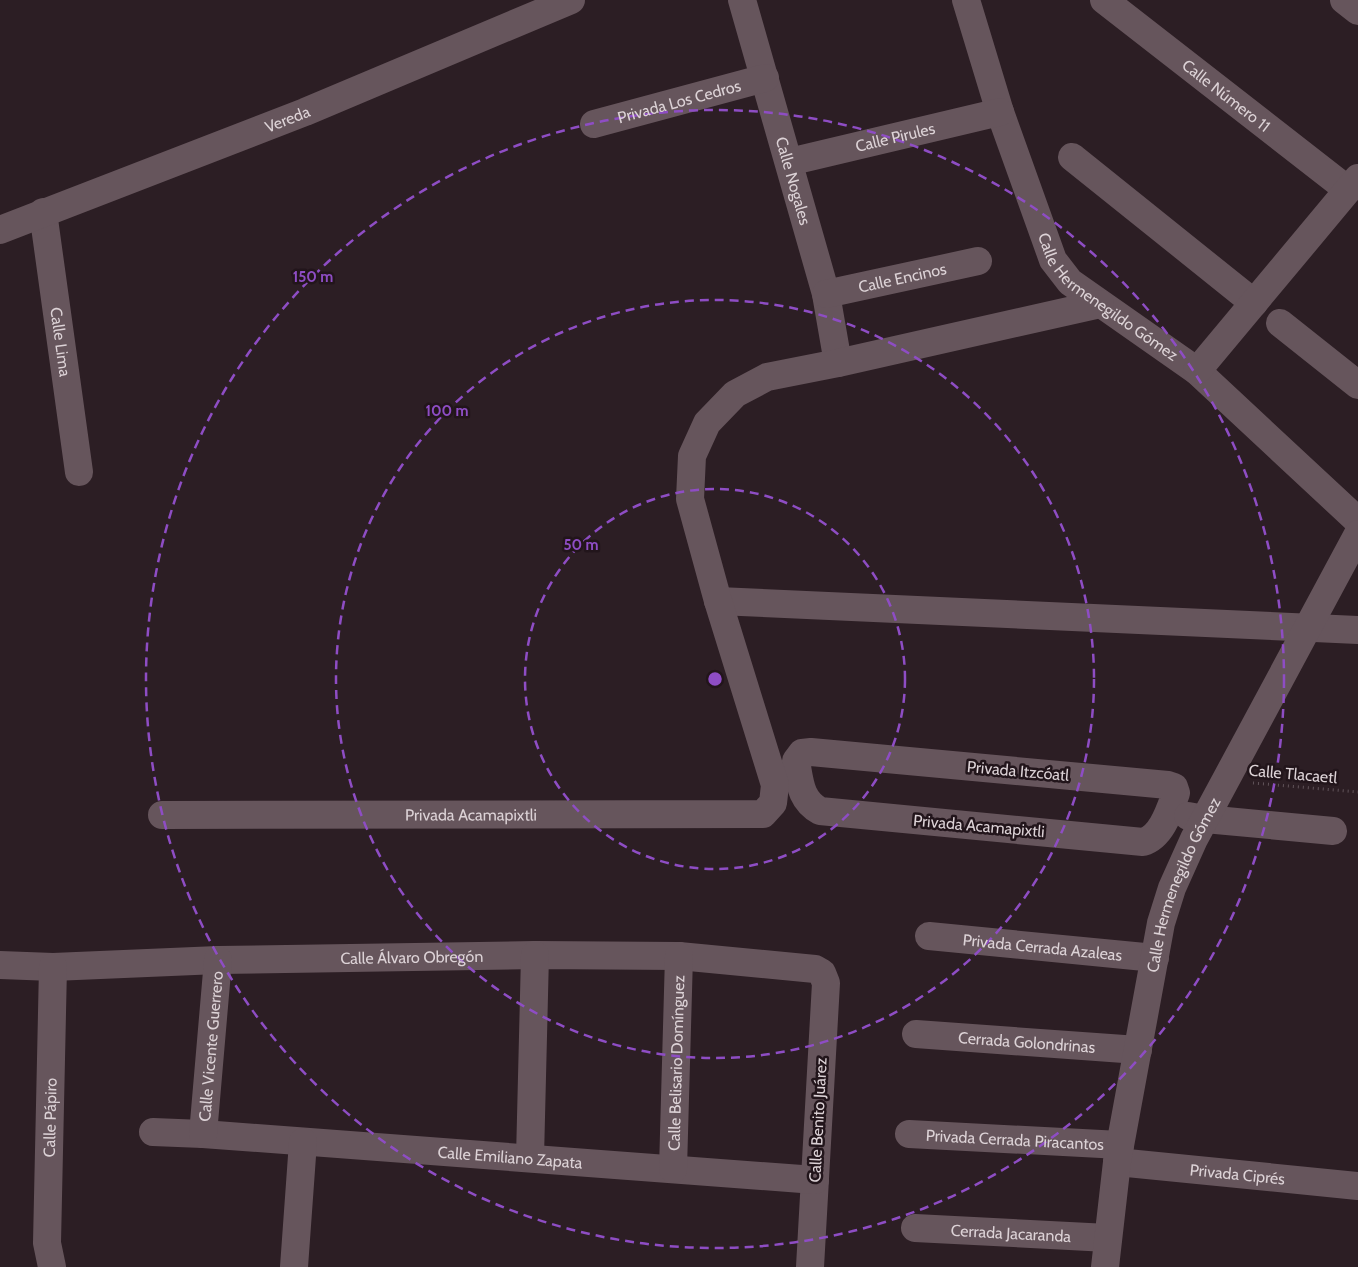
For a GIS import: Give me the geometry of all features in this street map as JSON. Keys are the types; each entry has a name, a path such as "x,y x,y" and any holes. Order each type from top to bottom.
{"street":[{"name":"Vereda","path":"0,230 305,112 571,0"},
{"name":"Calle Nogales","path":"742,0 826,294 838,363"},
{"name":"Calle Hermenegildo Gómez","path":"966,0 1000,112 1052,260 1070,282 1197,371 1358,521"},
{"name":"Calle Número 11","path":"1104,0 1353,184"},
{"path":"1344,0 1358,11"},
{"name":"Privada Los Cedros","path":"594,124 765,78"},
{"name":"Calle Pirules","path":"788,162 1000,112"},
{"path":"1072,157 1254,303"},
{"path":"1197,371 1353,184"},
{"name":"Calle Lima","path":"43,212 80,472"},
{"name":"Calle Encinos","path":"826,294 978,261"},
{"path":"1100,304 838,363 767,377 734,394 706,423 692,456 690,499 718,601 1358,630"},
{"path":"1280,323 1358,385"},
{"name":"Calle Hermenegildo Gómez","path":"1105,1267 1119,1154 1161,923 1172,888 1205,819 1358,534"},
{"name":"Privada Acamapixtli","path":"162,815 763,814 773,803 775,785 718,601"},
{"name":"Privada Itzcóatl","path":"810,805 803,793 796,761 802,753 810,752 1174,787 1176,793 1169,811 1155,836 1150,840"},
{"name":"Privada Acamapixtli","path":"810,805 820,811 1143,842 1150,840"},
{"path":"1169,811 1205,819 1333,831"},
{"name":"Privada Cerrada Azaleas","path":"929,936 1155,958"},
{"path":"530,1158 535,955"},
{"name":"Calle Álvaro Obregón","path":"0,965 53,967 218,960 535,955 679,956 815,969 822,973"},
{"name":"Calle Belisario Domínguez","path":"673,1169 679,956"},
{"name":"Calle Vicente Guerrero","path":"203,1134 218,960"},
{"name":"Calle Pápiro","path":"52,1267 46,1243 53,967"},
{"name":"Calle Benito Juárez","path":"810,1267 826,983 822,973"},
{"name":"Cerrada Golondrinas","path":"916,1034 1138,1050"},
{"name":"Calle Emiliano Zapata","path":"153,1132 203,1134 815,1180"},
{"name":"Privada Cerrada Piracantos","path":"909,1134 1119,1154"},
{"path":"294,1267 303,1142"},
{"name":"Privada Ciprés","path":"1119,1154 1358,1186"},
{"name":"Cerrada Jacaranda","path":"915,1228 1108,1238"}],"path":[{"name":"Calle Tlacaetl","path":"1225,781 1358,792"}]}
